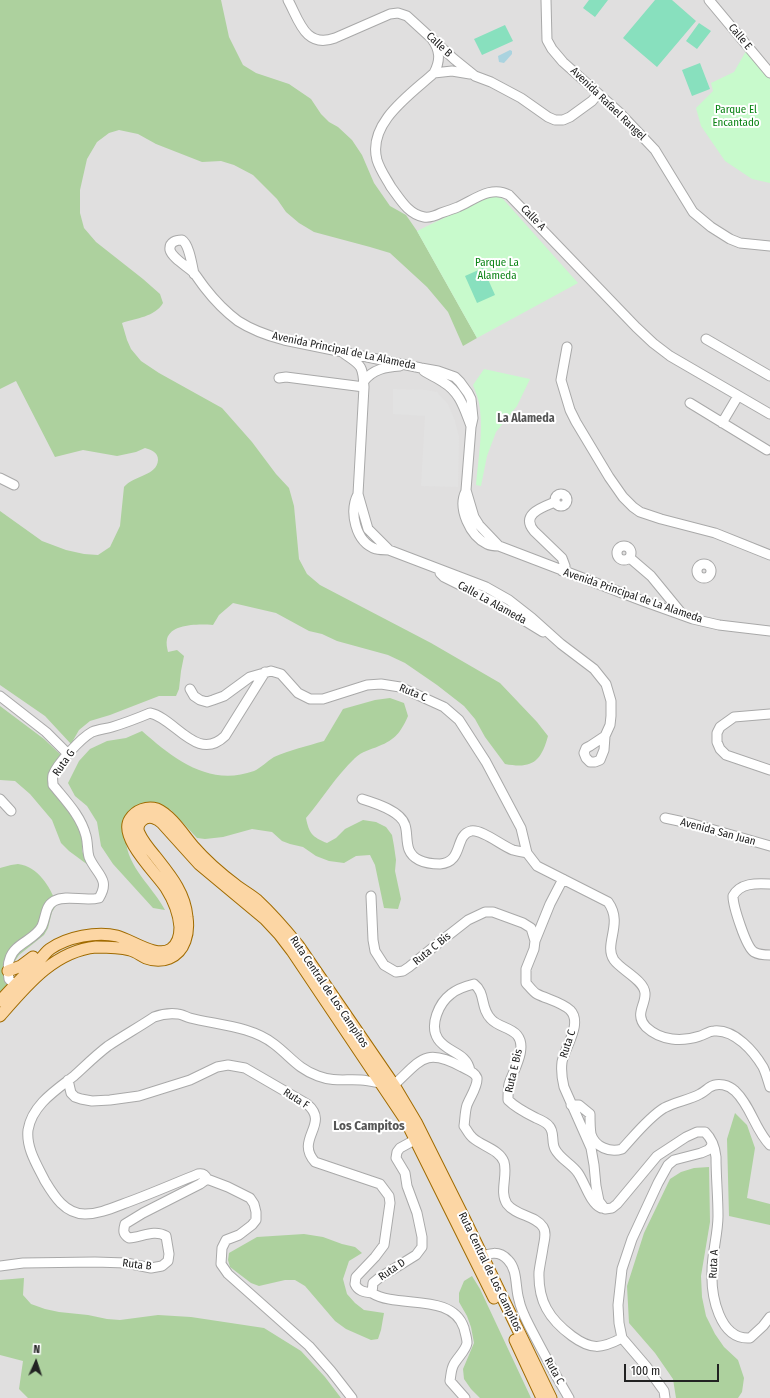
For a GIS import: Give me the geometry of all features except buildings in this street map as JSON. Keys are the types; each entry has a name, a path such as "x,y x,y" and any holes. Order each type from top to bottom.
{"main road":[{"name":"Ruta Central de Los Campitos","path":"0,1016 29,969 50,949 71,939 88,935 108,935 118,937 158,952 167,951 176,945 179,936 180,924 173,902 166,888 133,844 127,829 130,819 139,811 150,808 161,812 174,823 197,851 213,867 256,900 285,929 304,953 388,1085 419,1137 478,1258 542,1398"},
{"name":"Ruta Central de Los Campitos","path":"0,1001 63,957 83,950 104,947 120,948 131,950 147,958 157,960 169,959 174,957 180,951 185,940 188,926 187,912 183,897 171,878 144,843 139,832 139,823 142,820 154,818 162,823 206,871 251,907 279,934 388,1085"},
{"path":"8,971 21,966 50,949"},
{"name":"Ruta Central de Los Campitos","path":"478,1258 551,1398"}],"street":[{"name":"Calle B","path":"288,0 308,35 321,41 334,38 383,17 398,13 404,14 475,76 521,98 548,118 563,120 570,117 592,101 598,94"},
{"name":"Avenida Rafael Rangel","path":"546,0 547,40 552,49 563,62 619,112 655,150 693,212 702,221 720,234 740,243 770,246"},
{"name":"Calle E","path":"709,0 770,73"},
{"path":"432,39 436,45 439,56 438,66 434,73"},
{"path":"434,73 452,71 475,76"},
{"name":"Calle A","path":"434,73 391,113 383,123 378,137 376,150 380,168 403,204 416,214 430,218 458,207 486,193 498,192 509,195 620,311 653,343 670,356 770,414"},
{"name":"Avenida Principal de La Alameda","path":"194,274 217,303 239,321 269,336 438,371 455,378 464,386 471,399 473,410 466,490 474,517 474,526 499,546 683,616 719,625 770,631"},
{"path":"706,339 770,375"},
{"path":"567,347 561,380 570,410 609,477 623,497 640,512 715,533 770,555"},
{"name":"Calle La Alameda","path":"341,351 359,365 364,371 358,494 368,529 389,550"},
{"path":"279,378 286,377 364,384 368,375 374,371 390,367 410,366"},
{"name":"Avenida Principal de La Alameda","path":"421,368 448,384 456,393 463,404 471,427"},
{"path":"456,393 464,386"},
{"path":"722,423 738,396"},
{"path":"690,403 767,450"},
{"path":"0,478 14,485"},
{"name":"Calle La Alameda","path":"358,494 355,500 354,518 356,526 369,545 377,549 389,550 436,569 461,576 486,587 496,598 532,618 549,634 594,669 606,684 609,692 611,709 610,724 605,736"},
{"path":"555,502 534,511 530,527 562,558 565,566 562,571"},
{"path":"360,533 368,529"},
{"path":"630,558 651,576 683,616"},
{"name":"Ruta C","path":"265,672 271,671 281,674 298,693 310,699 323,698 367,685 382,684 400,687 444,707 459,720 486,762 521,828 527,853"},
{"path":"190,689 194,696 207,702 224,696 250,677 265,672"},
{"name":"Ruta G","path":"8,971 10,957 39,932 47,909 52,902 61,898 91,900 99,898 104,890 104,882 93,866 88,853 87,838 82,823 53,784 52,779 54,774 68,754 92,732 150,713 156,714 193,740 208,745 214,743 221,740 225,736 265,672"},
{"path":"0,696 46,732 68,754"},
{"path":"770,714 734,717 720,727 717,733 717,742 720,749 726,755 770,770"},
{"path":"362,799 376,803 390,810 401,818 405,825 408,847 412,855 418,860 435,864 450,861 455,856 463,836 470,832 477,831 512,850 527,853 538,866 608,902 613,909 615,920 611,952 615,960 643,986 645,994 641,1007 641,1019 646,1026 660,1035 675,1040 686,1040 714,1031 724,1032 735,1036 757,1059 764,1069 770,1087"},
{"path":"0,800 11,811"},
{"name":"Avenida San Juan","path":"665,818 693,824 770,846"},
{"name":"Ruta C","path":"563,879 550,904 535,941 534,949 526,969 526,983 535,993 569,1009 573,1013 576,1021 562,1063 564,1087 571,1105"},
{"path":"770,884 757,884 742,887 738,889 733,896 736,910 749,946 754,952 770,955"},
{"name":"Ruta C Bis","path":"371,896 375,951 384,965 396,972 409,968 468,920 485,912 492,912 523,923 531,928 535,941"},
{"path":"8,971 9,980 18,989"},
{"name":"Ruta E Bis","path":"605,1209 599,1208 591,1198 578,1172 569,1162 558,1154 554,1147 550,1127 546,1123 521,1110 508,1100 509,1085 516,1068 521,1049 520,1041 516,1034 509,1029 498,1026 491,1019 484,1008 482,993 474,984 466,986 450,994 440,1006 435,1020 434,1030 438,1039 445,1046 457,1053 469,1064 470,1071 477,1078 467,1106 464,1126 473,1138 500,1156 504,1162 504,1195 507,1203 513,1210 538,1222 543,1227 545,1234 539,1271 543,1301 546,1309 562,1329 585,1345 594,1347 602,1346 622,1338"},
{"path":"352,1398 309,1346 228,1274 222,1264 222,1248 226,1240 240,1234 256,1220 254,1204 250,1198 218,1182 207,1179 205,1175 198,1174 150,1195 94,1213 83,1214 66,1208 59,1202 50,1190 34,1159 28,1138 29,1128 37,1111 50,1094 109,1046 154,1017 170,1013 180,1014 189,1018 240,1029 259,1035 274,1044 295,1063 307,1071 318,1076 338,1081 359,1080 388,1085 427,1057 435,1057 450,1061 470,1071"},
{"name":"Ruta F","path":"68,1080 71,1093 75,1097 92,1101 110,1100 139,1096 190,1080 217,1068 228,1065 245,1068 307,1104 316,1115 316,1121 308,1146 315,1162 380,1184 389,1196 390,1203 384,1244 375,1257 356,1277 355,1284 357,1287 362,1291 372,1293"},
{"path":"665,1398 664,1391 660,1385 622,1338 619,1323 620,1283 622,1269 632,1239 668,1165 674,1160 702,1153 711,1146 712,1143 708,1135 702,1131 676,1143 657,1156 617,1204 612,1208 605,1209 599,1201 590,1148 571,1105 579,1105 590,1114 592,1134 596,1142 603,1148 615,1151 622,1149 653,1116 662,1109 674,1103 702,1094 712,1086 721,1084 734,1090 742,1099 770,1145"},
{"name":"Ruta D","path":"419,1137 400,1148 397,1152 396,1158 405,1173 407,1186 417,1213 422,1237 422,1248 416,1255 373,1283 372,1293 381,1298 441,1307 450,1310 457,1315 462,1321 467,1344 451,1371 450,1381 466,1398"},
{"name":"Ruta A","path":"712,1143 716,1157 718,1216 712,1271 716,1304 724,1323 740,1338 750,1338 770,1317"},
{"name":"Ruta B","path":"0,1266 23,1263 95,1262 126,1263 151,1268 162,1266 168,1261 169,1254 166,1236 161,1233 154,1232 137,1238 129,1238 123,1231 125,1224 207,1179"},
{"name":"Ruta C","path":"478,1258 498,1253 504,1255 511,1263 514,1268 522,1312 569,1398"}],"shaded area":[{"path":"0,0 770,0 770,1398 0,1398"},
{"path":"393,389 427,390 437,392 448,404 459,436 458,487 421,486 425,416 393,414"}],"green space":[{"path":"0,0 221,0 229,37 243,65 256,73 289,84 311,99 321,114 329,122 338,127 352,140 362,155 374,183 390,206 406,215 417,231 477,338 463,346 448,312 427,287 390,253 314,232 299,223 286,212 277,199 253,175 234,165 221,161 202,162 156,144 138,134 119,130 109,133 97,142 87,159 80,190 80,213 84,228 96,242 160,294 163,303 160,308 150,314 122,323 131,349 141,361 159,373 222,408 289,488 294,506 299,559 307,574 320,585 431,643 500,683 537,722 548,736 542,752 534,762 522,765 505,764 485,737 475,719 464,706 405,663 388,655 337,641 322,634 309,631 276,613 233,603 219,615 213,625 180,627 170,634 167,639 168,652 177,650 184,656 179,689 176,696 159,696 90,721 79,730 71,744 45,716 0,685 0,511 42,541 66,550 98,555 110,547 120,526 124,487 133,480 154,469 157,465 158,457 155,453 145,448 136,452 117,456 83,450 55,457 16,381 0,389"},
{"path":"589,0 608,0 595,17 583,8"},
{"path":"655,0 672,0 696,21 657,67 623,38"},
{"path":"699,23 711,31 697,49 686,41"},
{"path":"505,25 513,41 482,55 474,39"},
{"name":"Parque El Encantado","path":"746,51 770,77 770,183 752,179 725,161 701,126 696,108 713,91 711,83 734,72"},
{"path":"700,63 710,89 692,96 682,70"},
{"name":"Parque La Alameda","path":"496,196 503,199 578,283 477,338 417,231 487,197"},
{"path":"483,268 495,295 477,303 465,276"},
{"path":"484,369 530,379 517,406 496,432 487,456 481,486 476,485 481,437 481,418 479,403 473,385"},
{"path":"390,698 404,703 408,716 403,727 397,735 385,744 363,752 355,758 342,772 306,818 308,827 312,834 318,839 327,843 336,838 345,829 363,820 376,822 386,827 392,835 394,846 396,860 395,871 401,899 398,909 384,908 375,865 370,855 356,856 344,863 329,861 316,856 303,847 282,841 272,832 252,829 223,837 205,839 197,838 171,810 160,806 126,840 127,850 136,868 165,910 153,908 113,864 101,846 97,822 87,806 75,796 68,783 79,761 90,749 107,741 126,738 142,731 180,760 193,768 207,773 238,775 254,771 274,757 324,741 343,709 375,700"},
{"path":"0,706 44,739 63,757 49,785 59,800 69,809 77,822 82,836 82,851 88,865 61,843 52,820 30,794 15,781 0,780"},
{"path":"18,864 32,869 42,878 47,884 57,904 52,912 48,928 44,935 19,955 15,961 13,978 0,999 0,868"},
{"path":"735,1113 747,1125 755,1148 747,1198 770,1204 770,1225 729,1216 727,1139"},
{"path":"709,1167 710,1222 701,1276 702,1297 706,1316 715,1334 724,1347 738,1360 744,1378 742,1392 738,1398 676,1398 673,1379 655,1353 629,1323 627,1286 644,1233 670,1179 681,1172 694,1168"},
{"path":"304,1234 323,1237 355,1247 362,1253 349,1261 343,1279 347,1294 355,1303 364,1310 384,1313 378,1339 371,1340 346,1329 335,1321 305,1286 295,1280 285,1280 259,1286 251,1283 230,1267 228,1260 229,1253 257,1237"},
{"path":"472,1276 480,1289 531,1398 480,1398 464,1379 463,1369 474,1343 467,1316 459,1302 459,1293 464,1281"},
{"path":"24,1278 23,1295 31,1304 59,1312 120,1320 158,1315 191,1317 264,1328 301,1351 325,1377 341,1398 28,1398 19,1389 23,1361 0,1355 0,1280"}],"water":[{"path":"510,50 512,51 512,54 504,63 499,62 498,56"}],"district":[{"name":"La Alameda","path":"526,419"},
{"name":"Los Campitos","path":"369,1126"}]}
